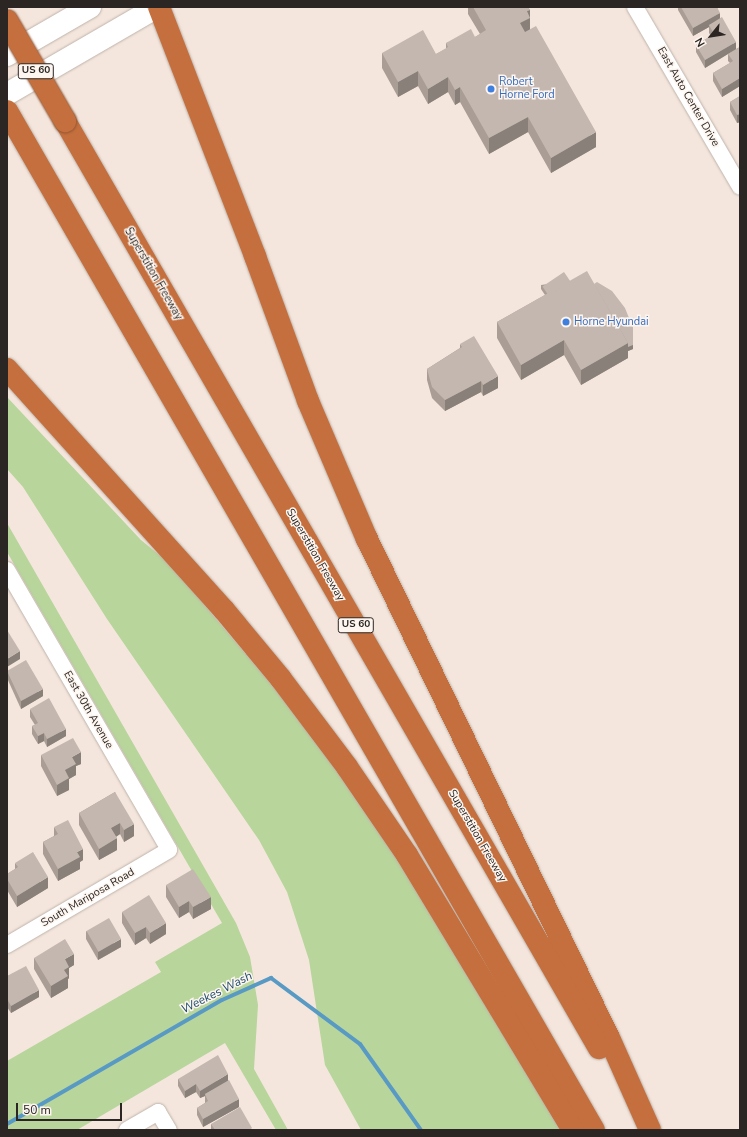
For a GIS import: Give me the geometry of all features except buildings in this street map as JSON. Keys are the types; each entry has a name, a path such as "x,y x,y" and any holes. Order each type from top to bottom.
{"highway":[{"path":"158,7 255,256 308,401 367,539 607,1033 650,1130"},
{"name":"Superstition Freeway","path":"7,21 646,1130"},
{"path":"7,111 594,1130"},
{"path":"7,369 224,610 281,679 347,767 408,855 574,1130"}],"main road":[{"path":"7,55 90,7"},
{"path":"7,94 158,7"}],"street":[{"name":"East Auto Center Drive","path":"635,7 740,187"},
{"name":"East 30th Avenue","path":"7,570 169,850"},
{"name":"South Mariposa Road","path":"8,942 169,850"},
{"path":"127,1130 158,1112 169,1130"}],"green space":[{"path":"7,397 141,540 169,563 276,690 323,751 397,857 563,1130 361,1130 325,1065 309,960 287,892 259,840 107,619 23,487 7,469"},
{"path":"7,523 236,923 250,957 258,1005 254,1069 288,1130 276,1130 225,1043 77,1130 7,1130 7,1061 161,972 155,962 222,923 7,552"}],"waterway":[{"name":"Weekes Wash","path":"7,1124 222,1000 271,978 360,1044 421,1130"}],"place":[{"name":"Robert Horne Ford","path":"491,89"},
{"name":"Horne Hyundai","path":"566,322"}]}
